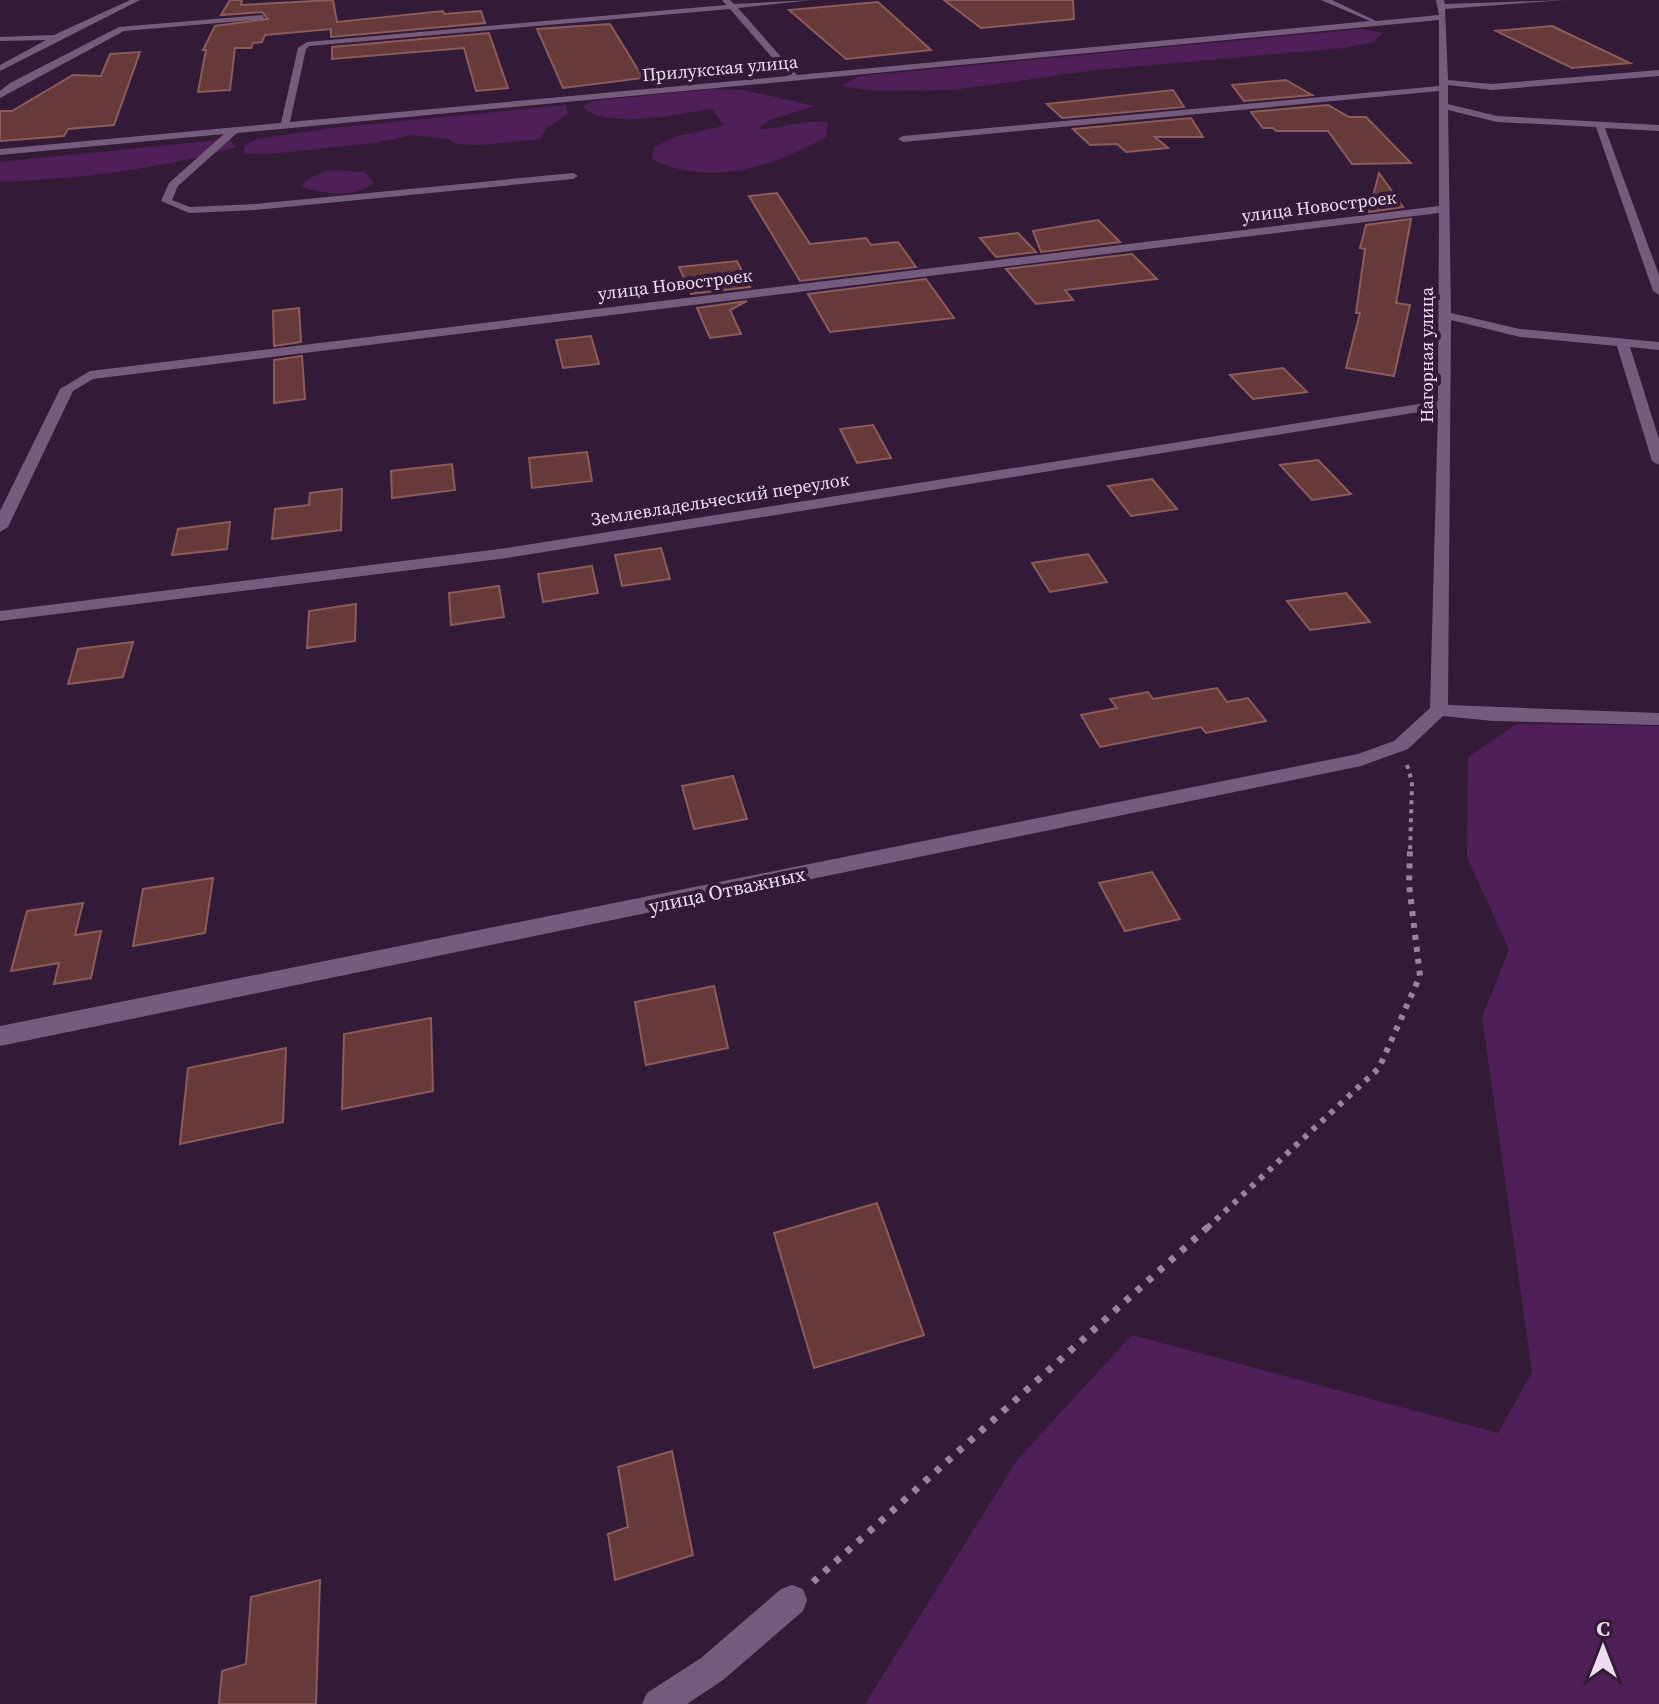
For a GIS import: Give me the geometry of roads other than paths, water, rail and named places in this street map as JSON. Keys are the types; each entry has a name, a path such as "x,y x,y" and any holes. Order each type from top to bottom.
{"street":[{"path":"0,68 136,0"},
{"path":"285,125 302,48 307,44 729,3 808,0"},
{"path":"1325,0 1377,22"},
{"name":"Прилукская улица","path":"0,152 1377,22 1442,8 1562,0"},
{"path":"729,3 794,77"},
{"name":"Нагорная улица","path":"1439,710 1445,404 1442,8"},
{"path":"0,95 13,85 122,29 262,17"},
{"path":"0,39 57,37"},
{"path":"903,139 1443,85 1492,87 1659,73"},
{"path":"1443,106 1497,119 1659,128"},
{"path":"1600,126 1659,291"},
{"path":"234,130 173,185 166,201 189,210 255,207 573,176"},
{"name":"улица Новостроек","path":"0,527 67,389 90,375 1444,209"},
{"path":"1444,315 1520,333 1659,346"},
{"path":"1622,343 1659,461"},
{"name":"Землевладельческий переулок","path":"0,616 507,553 1445,404"},
{"path":"1439,710 1493,715 1659,719"},
{"name":"улица Отважных","path":"0,1036 1361,760 1401,745 1439,710"},
{"path":"658,1704 712,1669 792,1600"}]}
